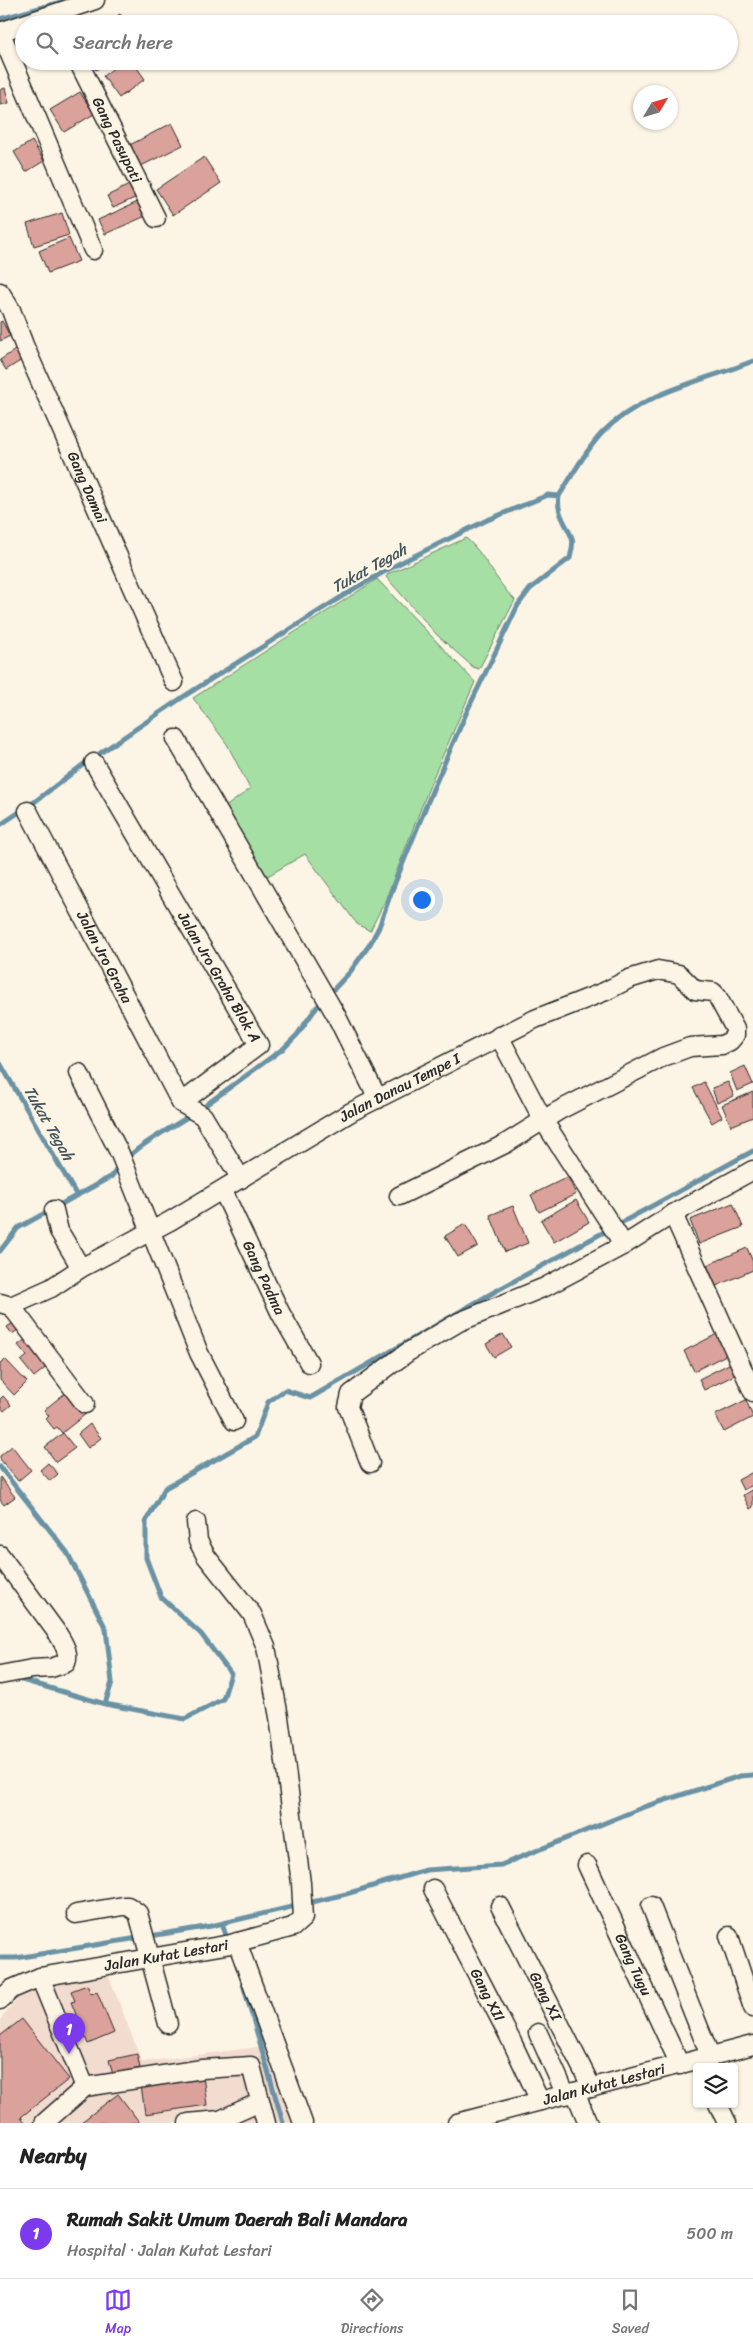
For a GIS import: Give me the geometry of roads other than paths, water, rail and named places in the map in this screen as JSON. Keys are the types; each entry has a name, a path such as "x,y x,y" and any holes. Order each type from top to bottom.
{"street":[{"path":"64,15 96,0"},
{"path":"15,28 0,32 15,67"},
{"path":"16,70 93,250"},
{"name":"Gang Pasupati","path":"82,70 156,218"},
{"name":"Gang Damai","path":"0,292 12,310 24,345 174,682"},
{"path":"176,739 336,1016 378,1099"},
{"name":"Jalan Jro Graha Blok A","path":"94,763 260,1045 181,1102"},
{"name":"Jalan Jro Graha","path":"28,812 181,1102"},
{"name":"Jalan Danau Tempe I","path":"5,1304 51,1288 81,1268 150,1232 241,1179 322,1129 535,1019 606,991 629,979 658,970 679,974 695,990 713,992 735,1029 735,1035 730,1041 722,1044 701,1045 679,1050 543,1120"},
{"path":"499,1036 543,1120 621,1241"},
{"path":"79,1073 120,1154 199,1353 234,1421"},
{"path":"181,1102 203,1116 241,1179"},
{"path":"399,1196 506,1144 543,1120"},
{"path":"370,1463 348,1407 351,1394 408,1352 460,1322 545,1287 621,1241 753,1170"},
{"name":"Gang Padma","path":"222,1190 280,1312 309,1363"},
{"path":"54,1210 59,1231 81,1268"},
{"path":"673,1214 753,1392"},
{"path":"5,1304 85,1404"},
{"path":"196,1522 198,1541 206,1556 252,1614 266,1647 279,1717 301,1883 303,1918 293,1927 230,1944"},
{"path":"0,1555 58,1634 64,1644 68,1657 66,1663 58,1667 32,1669 0,1675"},
{"name":"Gang Tugu","path":"586,1865 680,2065"},
{"name":"Gang XII","path":"433,1889 512,2042 540,2101"},
{"path":"76,1914 128,1906 138,1913 144,1929 168,2024"},
{"name":"Gang XI","path":"500,1906 560,2023 578,2091"},
{"path":"651,1906 703,2062"},
{"path":"729,1936 753,2008"},
{"name":"Jalan Kutat Lestari","path":"0,2000 12,1989 40,1977 149,1954 230,1944 267,2065 303,2123"},
{"path":"40,1977 86,2087"},
{"path":"512,2042 560,2023"},
{"path":"538,2033 578,2091 588,2123"},
{"name":"Jalan Kutat Lestari","path":"457,2123 680,2065 703,2062 753,2046"},
{"path":"44,2123 86,2087 202,2069 267,2065 260,2102 266,2123"},
{"path":"188,2123 221,2121 260,2102"},
{"path":"720,2108 727,2123"}],"waterway":[{"path":"0,19 68,0"},
{"path":"207,1104 284,1048 297,1035 316,1008 350,972 370,944 379,927 433,789 468,709 518,605 530,589 570,558 573,540 560,513 559,496 590,448 602,433 635,407 673,390 753,361"},
{"name":"Tukat Tegah","path":"0,825 33,803 84,764 186,695 357,587 400,563 485,521 548,495 559,496"},
{"name":"Tukat Tegah","path":"0,1063 77,1196"},
{"path":"0,1251 18,1228 112,1176 136,1150 186,1118"},
{"path":"15,1678 105,1704 185,1719 223,1699 231,1674 201,1634 161,1597 146,1558 146,1521 165,1488 255,1437 268,1402 285,1390 310,1398 494,1292 753,1151"},
{"path":"0,1467 67,1552 106,1629 112,1682 105,1704"},
{"path":"0,1958 16,1958 211,1926 346,1894 426,1870 501,1865 644,1807 740,1776 753,1775"},
{"path":"222,1924 228,1941"},
{"path":"243,1984 283,2123"}],"place":[{"name":"Rumah Sakit Umum Daerah Bali Mandara","path":"69,2054"}]}
